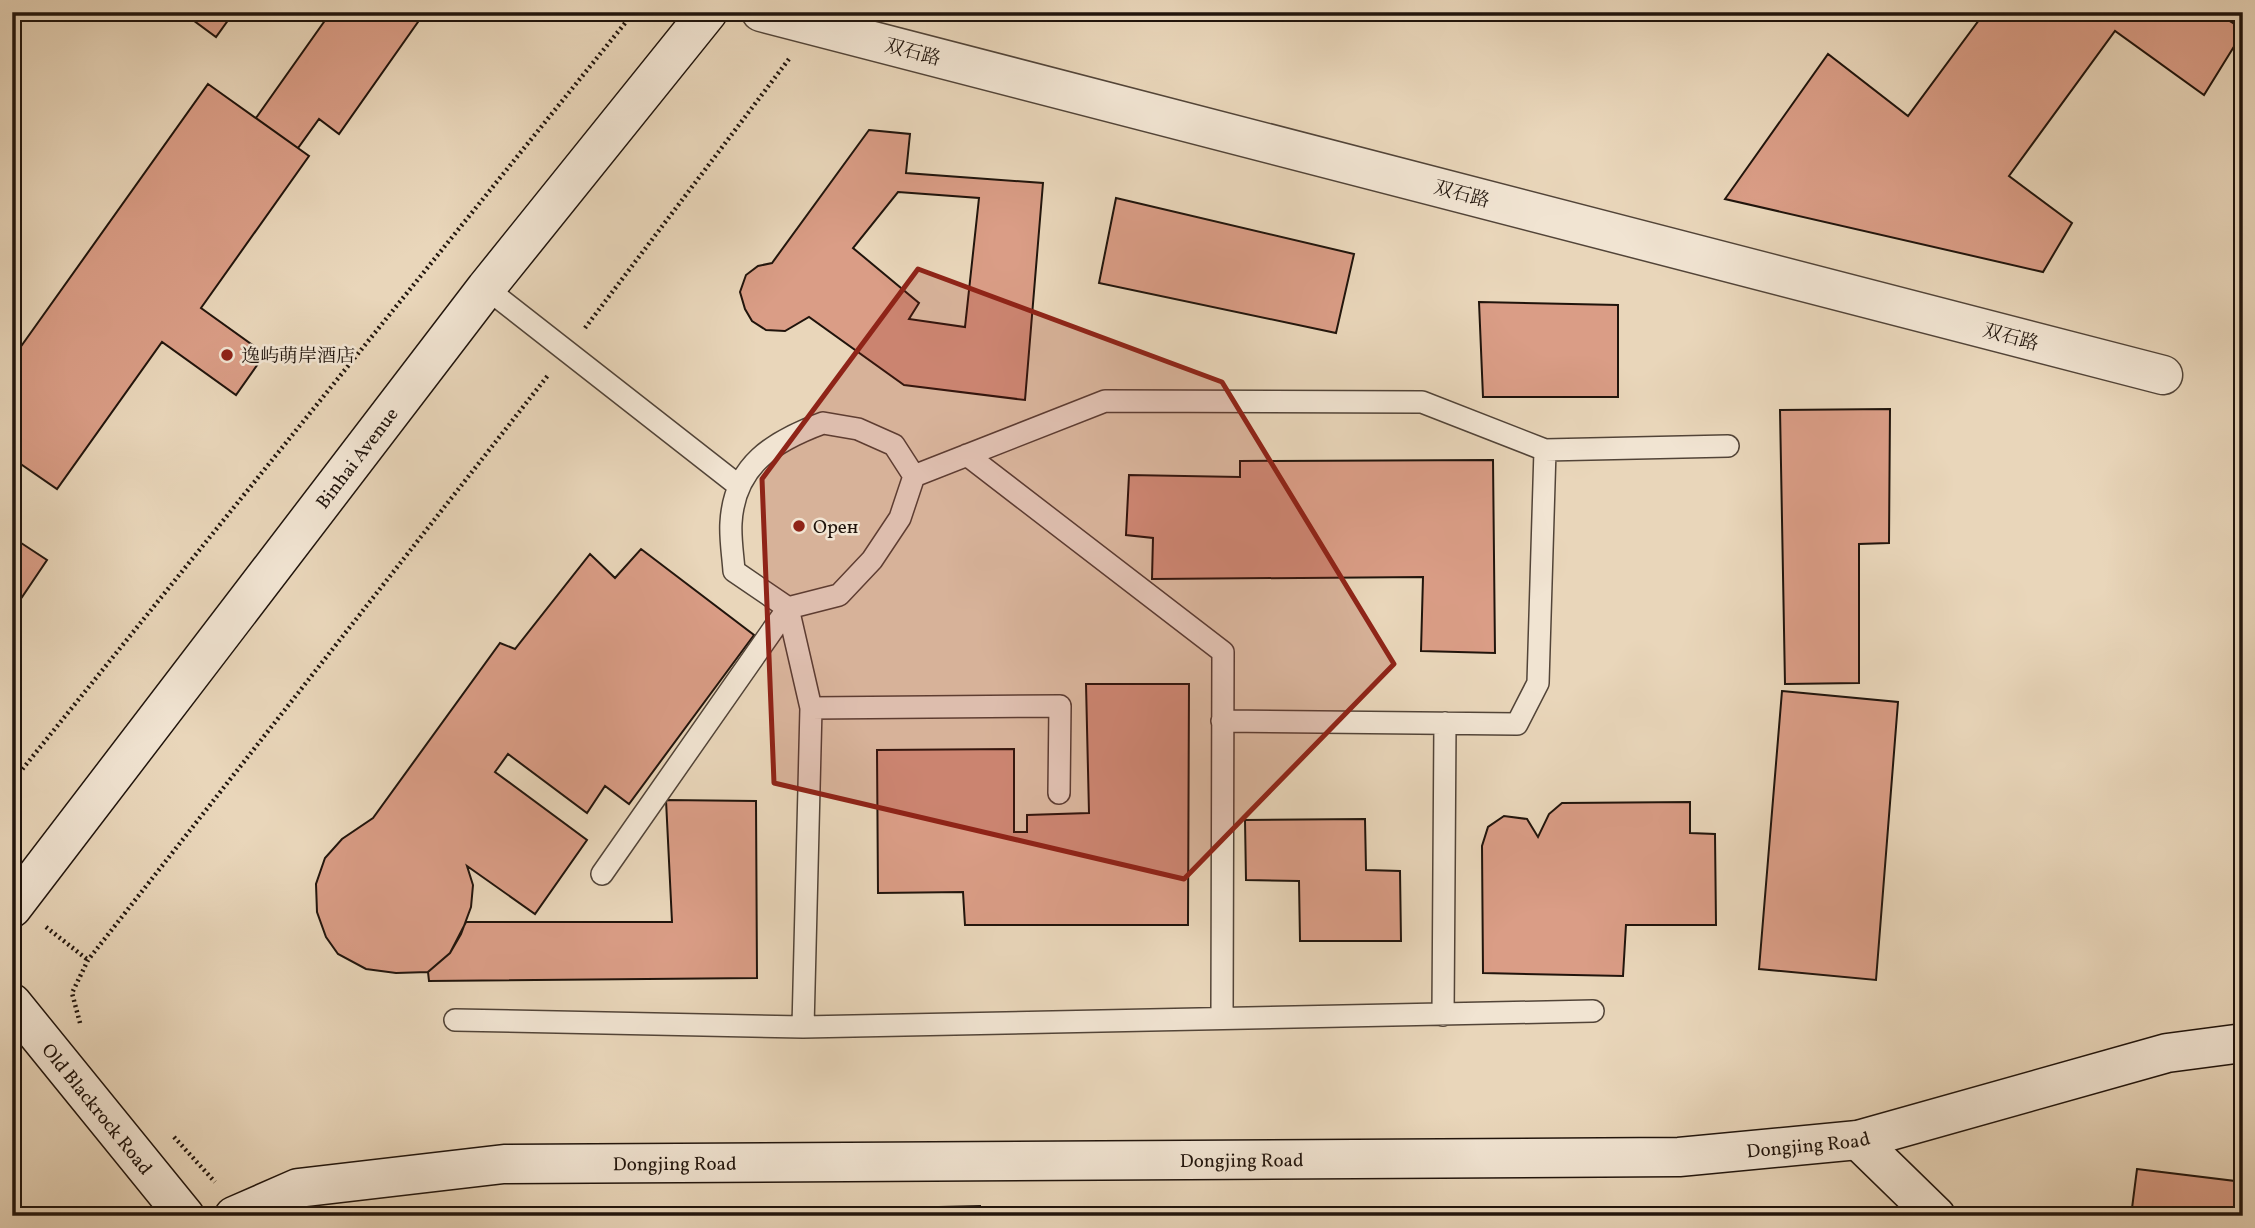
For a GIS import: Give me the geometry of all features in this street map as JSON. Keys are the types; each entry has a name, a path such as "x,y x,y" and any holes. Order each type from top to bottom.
{"main road":[{"name":"Binhai Avenue","path":"14,906 486,288 708,12"},
{"name":"双石路","path":"761,12 2163,375"},
{"name":"Old Blackrock Road","path":"12,1003 181,1209"},
{"name":"Dongjing Road","path":"234,1216 298,1188 504,1164 1679,1157 1858,1140 2167,1053 2243,1044"},
{"path":"1858,1140 1936,1216"}],"lane":[{"path":"486,288 739,486"},
{"path":"601,874 788,608 839,595 872,560 900,517 914,476 1105,401 1422,402 1545,450 1728,446"},
{"path":"803,1027 811,708 788,608 734,571 731,522 739,486 757,458 790,435 823,423 858,429 894,445 914,476"},
{"path":"1222,721 1517,724 1538,683 1545,450"},
{"path":"967,455 1223,652 1222,1017"},
{"path":"811,708 1060,706 1059,793"},
{"path":"1443,1015 1445,723"},
{"path":"455,1020 803,1027 1593,1011"}],"path":[{"path":"12,782 634,12"},
{"path":"83,1035 72,993 88,960 566,352 814,25"},
{"path":"14,906 88,960"},
{"path":"173,1135 218,1185 181,1209"}],"highlighted area":[{"path":"918,269 1222,382 1394,664 1184,879 774,783 762,479"}],"building":[{"path":"182,12 234,12 216,37"},
{"path":"331,12 425,12 339,134 319,119 298,148 256,118"},
{"path":"1985,12 2230,12 2226,19 2243,29 2243,32 2204,95 2115,31 2009,176 2072,223 2043,272 1725,199 1828,54 1908,116"},
{"path":"208,84 309,156 201,308 265,354 236,395 162,342 57,489 12,458 12,359"},
{"path":"869,130 910,134 906,173 1043,183 1025,400 904,385 809,317 785,331 766,330 752,321 740,292 746,275 758,266 772,263","holes":["898,192 979,198 965,327 909,319 919,303 853,248"]},
{"path":"1116,198 1354,254 1336,333 1099,283"},
{"path":"1479,302 1618,305 1618,397 1483,397"},
{"path":"1890,409 1889,543 1859,544 1859,683 1785,684 1780,410"},
{"path":"1493,460 1495,653 1421,651 1423,577 1152,579 1153,538 1126,535 1129,475 1240,477 1240,461"},
{"path":"12,537 47,560 12,612"},
{"path":"641,549 754,635 629,804 605,786 587,813 508,754 495,772 587,840 535,914 467,866 473,885 471,907 461,934 450,953 428,972 396,973 366,969 338,954 326,937 317,912 316,884 325,858 342,839 373,818 500,643 515,649 590,554 615,578"},
{"path":"1086,684 1189,684 1188,925 965,925 963,892 878,893 877,750 1014,749 1014,832 1027,832 1027,815 1089,813"},
{"path":"1782,691 1898,702 1876,980 1759,969"},
{"path":"666,800 756,801 757,978 429,981 428,972 450,953 466,922 672,922"},
{"path":"1690,802 1690,833 1715,834 1716,925 1626,925 1623,976 1483,973 1482,846 1488,827 1504,816 1527,819 1538,837 1549,814 1562,803"},
{"path":"1365,819 1366,870 1400,871 1401,941 1300,941 1299,881 1246,880 1245,820"},
{"path":"2137,1169 2243,1182 2243,1216 2131,1216"},
{"path":"980,1206 980,1216 813,1216 813,1210"}],"place":[{"name":"逸屿萌岸酒店","path":"227,355"},
{"name":"Oрен","path":"799,526"}]}
